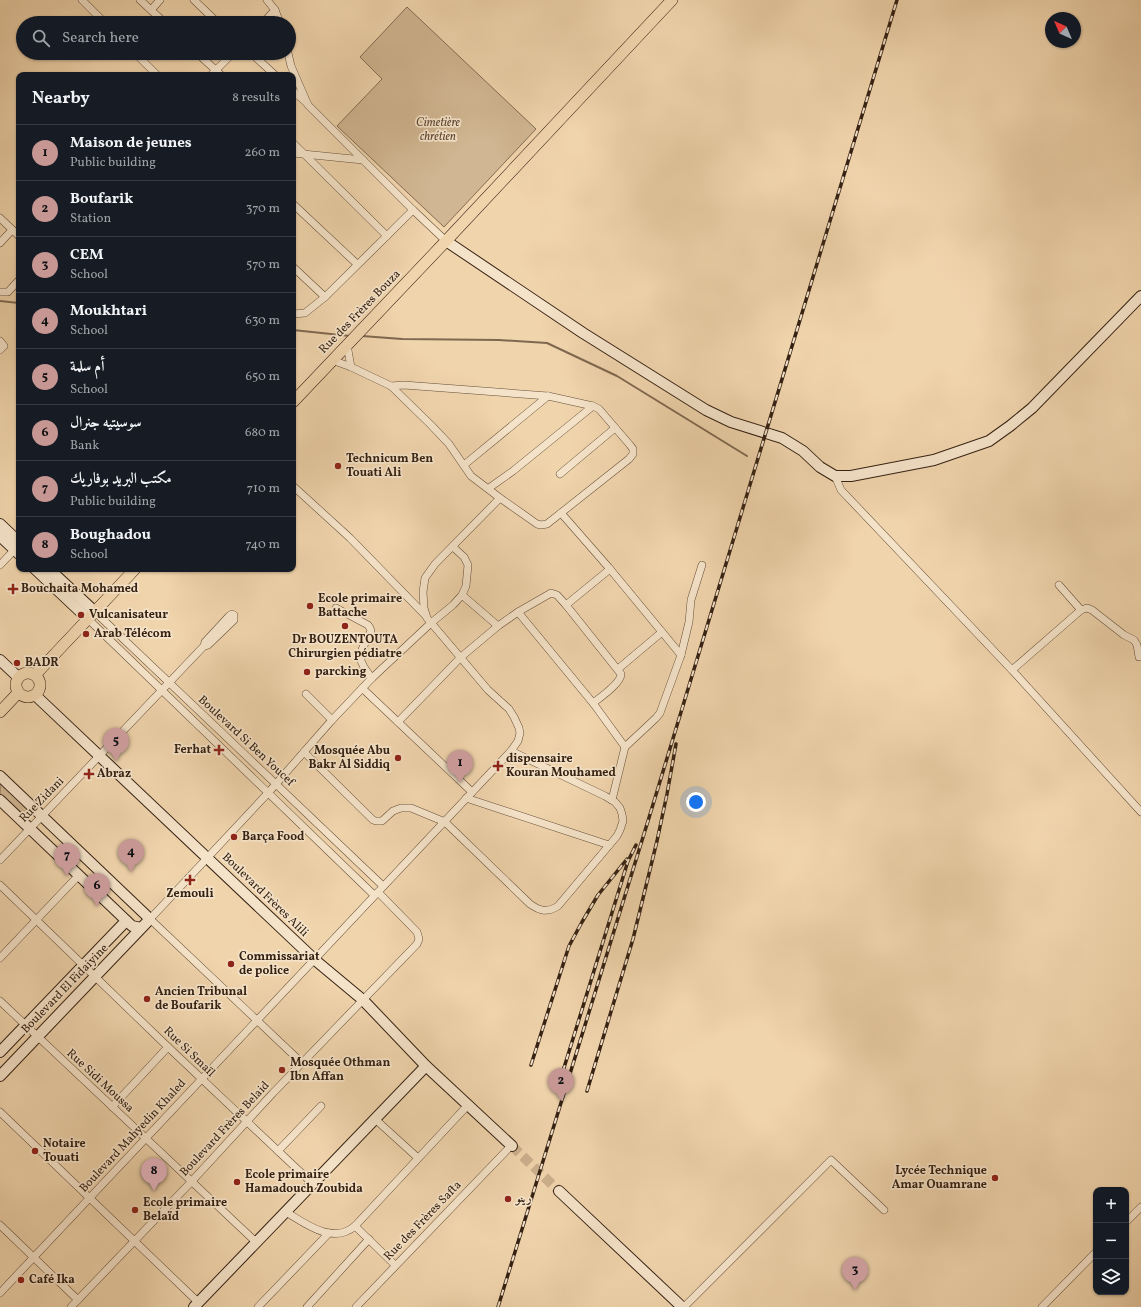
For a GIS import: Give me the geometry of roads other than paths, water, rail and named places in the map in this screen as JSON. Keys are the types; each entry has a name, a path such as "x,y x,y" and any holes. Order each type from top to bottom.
{"main road":[{"name":"Rue des Frères Bouza","path":"296,399 672,0"},
{"path":"446,241 583,333 706,410 731,422 782,438 803,451 820,466 835,476 851,476 934,460 989,440 1010,426 1032,408 1141,296"},
{"path":"0,524 16,545"},
{"path":"0,536 16,547"},
{"path":"35,675 132,572"},
{"path":"51,573 91,616"},
{"path":"0,660 18,677"},
{"path":"28,672 35,675 38,678 40,687 35,695 24,697 18,693 15,685 18,677 28,672"},
{"path":"0,712 18,693"},
{"name":"Boulevard Frères Alili","path":"35,695 315,960 363,1000 426,1066 468,1105 509,1148"},
{"path":"0,776 150,919"},
{"path":"0,800 126,921 132,926 141,928"},
{"name":"Boulevard El Fidaiyine","path":"0,1076 150,919"},
{"name":"Boulevard El Fidaiyine","path":"0,1052 126,921"},
{"path":"196,1305 426,1066"},
{"path":"559,1191 683,1307"}],"street":[{"path":"82,0 98,16"},
{"path":"140,0 157,16"},
{"path":"150,10 160,0"},
{"path":"194,0 211,16"},
{"path":"267,0 276,10 278,16"},
{"path":"270,16 276,10"},
{"path":"142,60 155,72"},
{"path":"204,60 215,72"},
{"path":"217,72 227,60"},
{"path":"259,60 272,72"},
{"path":"290,60 294,72"},
{"path":"296,77 308,105"},
{"path":"296,94 446,241"},
{"path":"296,146 388,236"},
{"path":"296,153 363,160"},
{"path":"296,207 357,264"},
{"path":"296,314 305,313 325,297 413,210"},
{"path":"0,218 16,233"},
{"path":"0,243 12,230"},
{"path":"296,270 325,297"},
{"path":"0,292 8,292 16,283"},
{"path":"0,341 4,346 0,350"},
{"path":"349,343 351,367"},
{"path":"332,360 351,367 391,386 449,444 476,480 541,525 548,524 631,457 633,451 632,447 599,409 593,406 548,396 404,385 391,386"},
{"path":"464,465 548,396"},
{"path":"489,488 513,471 593,406"},
{"path":"560,474 615,428"},
{"path":"835,476 841,490 1012,670 1140,809"},
{"path":"296,489 350,538 429,621 488,690 509,710 514,717 520,733 518,741 513,749 612,800 620,808 622,821 617,836 558,906 550,911 545,911 535,908 530,904 445,822 411,808 401,808 393,811 382,820 376,822 304,752"},
{"path":"429,621 424,608 422,592 425,578 435,564 500,498"},
{"path":"561,513 610,569 681,655"},
{"path":"302,1063 150,919 268,794 332,720 362,688 429,621 453,605 462,595 466,586 468,565 464,557 453,546"},
{"path":"0,565 16,550"},
{"path":"612,800 625,747 660,713 681,655 689,622 691,600 702,565"},
{"path":"566,605 610,569"},
{"path":"1059,585 1081,610"},
{"path":"398,722 461,657 498,626 518,612 551,593 557,595 566,605 622,676 619,682 594,703"},
{"path":"462,595 498,626"},
{"path":"336,608 368,625 370,628 371,631 360,655 361,664 372,678"},
{"path":"1012,670 1081,610 1087,608 1092,610 1124,635 1134,640 1137,645 1139,657"},
{"path":"518,612 594,703 625,747"},
{"path":"232,614 234,615 234,620 208,645 204,646 205,642 229,616 232,614"},
{"name":"Boulevard Si Ben Youcef","path":"91,616 169,683 276,785 378,891"},
{"name":"Boulevard Si Ben Youcef","path":"91,616 161,690 268,794 378,891"},
{"path":"618,669 662,632"},
{"name":"Rue Zidani","path":"0,860 204,646"},
{"path":"362,688 472,792"},
{"path":"306,694 332,720"},
{"name":"Boulevard Mahyedin Khaled","path":"0,1293 513,749"},
{"path":"466,798 609,845"},
{"path":"0,958 79,876"},
{"name":"Rue Si Smaïl","path":"0,885 246,1122 313,1184"},
{"name":"Boulevard Frères Belaid","path":"72,1307 302,1063 417,944 419,939 416,930 378,891"},
{"name":"Rue Sidi Moussa","path":"0,1000 256,1242"},
{"path":"112,1107 168,1047"},
{"path":"286,1212 318,1231 345,1233 355,1226 468,1105"},
{"path":"278,1151 321,1106"},
{"path":"0,1112 135,1241 196,1305"},
{"path":"375,1119 418,1158"},
{"name":"Rue des Frères Safta","path":"356,1307 509,1148"},
{"path":"683,1307 831,1160 884,1210"},
{"path":"1129,1219 1141,1208"},
{"path":"0,1225 78,1300"},
{"path":"355,1226 396,1265"},
{"path":"258,1307 329,1233"},
{"path":"307,1307 369,1239"},
{"path":"1042,1307 1093,1255"}],"waterway":[{"path":"0,301 16,303"},
{"path":"296,330 350,336"},
{"path":"362,336 402,339 499,340 547,343 617,376 747,456"}],"tunnel":[{"path":"512,1146 559,1191"}],"railway":[{"path":"498,1307 648,821 897,0"},
{"path":"587,1091 633,939 657,841 676,744"},
{"path":"563,1071 628,861 636,845"},
{"path":"531,1065 569,946 598,895 627,859"}],"place":[{"name":"Technicum Ben Touati Ali","path":"338,466"},
{"name":"Bouchaita Mohamed","path":"13,589"},
{"name":"Ecole primaire Battache","path":"310,606"},
{"name":"Vulcanisateur","path":"81,615"},
{"name":"Dr BOUZENTOUTA Chirurgien pédiatre","path":"345,626"},
{"name":"Arab Télécom","path":"86,634"},
{"name":"BADR","path":"17,663"},
{"name":"parcking","path":"307,672"},
{"name":"Ferhat","path":"219,750"},
{"name":"Mosquée Abu Bakr Al Siddiq","path":"398,758"},
{"name":"أم سلمة","path":"116,761"},
{"name":"dispensaire Kouran Mouhamed","path":"498,766"},
{"name":"Abraz","path":"89,774"},
{"name":"Maison de jeunes","path":"460,783"},
{"name":"Barça Food","path":"234,837"},
{"name":"Moukhtari","path":"131,872"},
{"name":"مكتب البريد بوفاريك","path":"67,876"},
{"name":"Zemouli","path":"190,880"},
{"name":"سوسيتيه جنرال","path":"97,906"},
{"name":"Commissariat de police","path":"231,964"},
{"name":"Ancien Tribunal de Boufarik","path":"147,999"},
{"name":"Mosquée Othman Ibn Affan","path":"282,1070"},
{"name":"Boufarik","path":"561,1101"},
{"name":"Notaire Touati","path":"35,1151"},
{"name":"Lycée Technique Amar Ouamrane","path":"995,1178"},
{"name":"Ecole primaire Hamadouch Zoubida","path":"237,1182"},
{"name":"Boughadou","path":"154,1191"},
{"name":"رينو","path":"508,1199"},
{"name":"Ecole primaire Belaïd","path":"135,1210"},
{"name":"Café Ika","path":"21,1280"},
{"name":"CEM","path":"855,1290"}],"park label":[{"name":"Cimetière chrétien","path":"438,130"}]}
